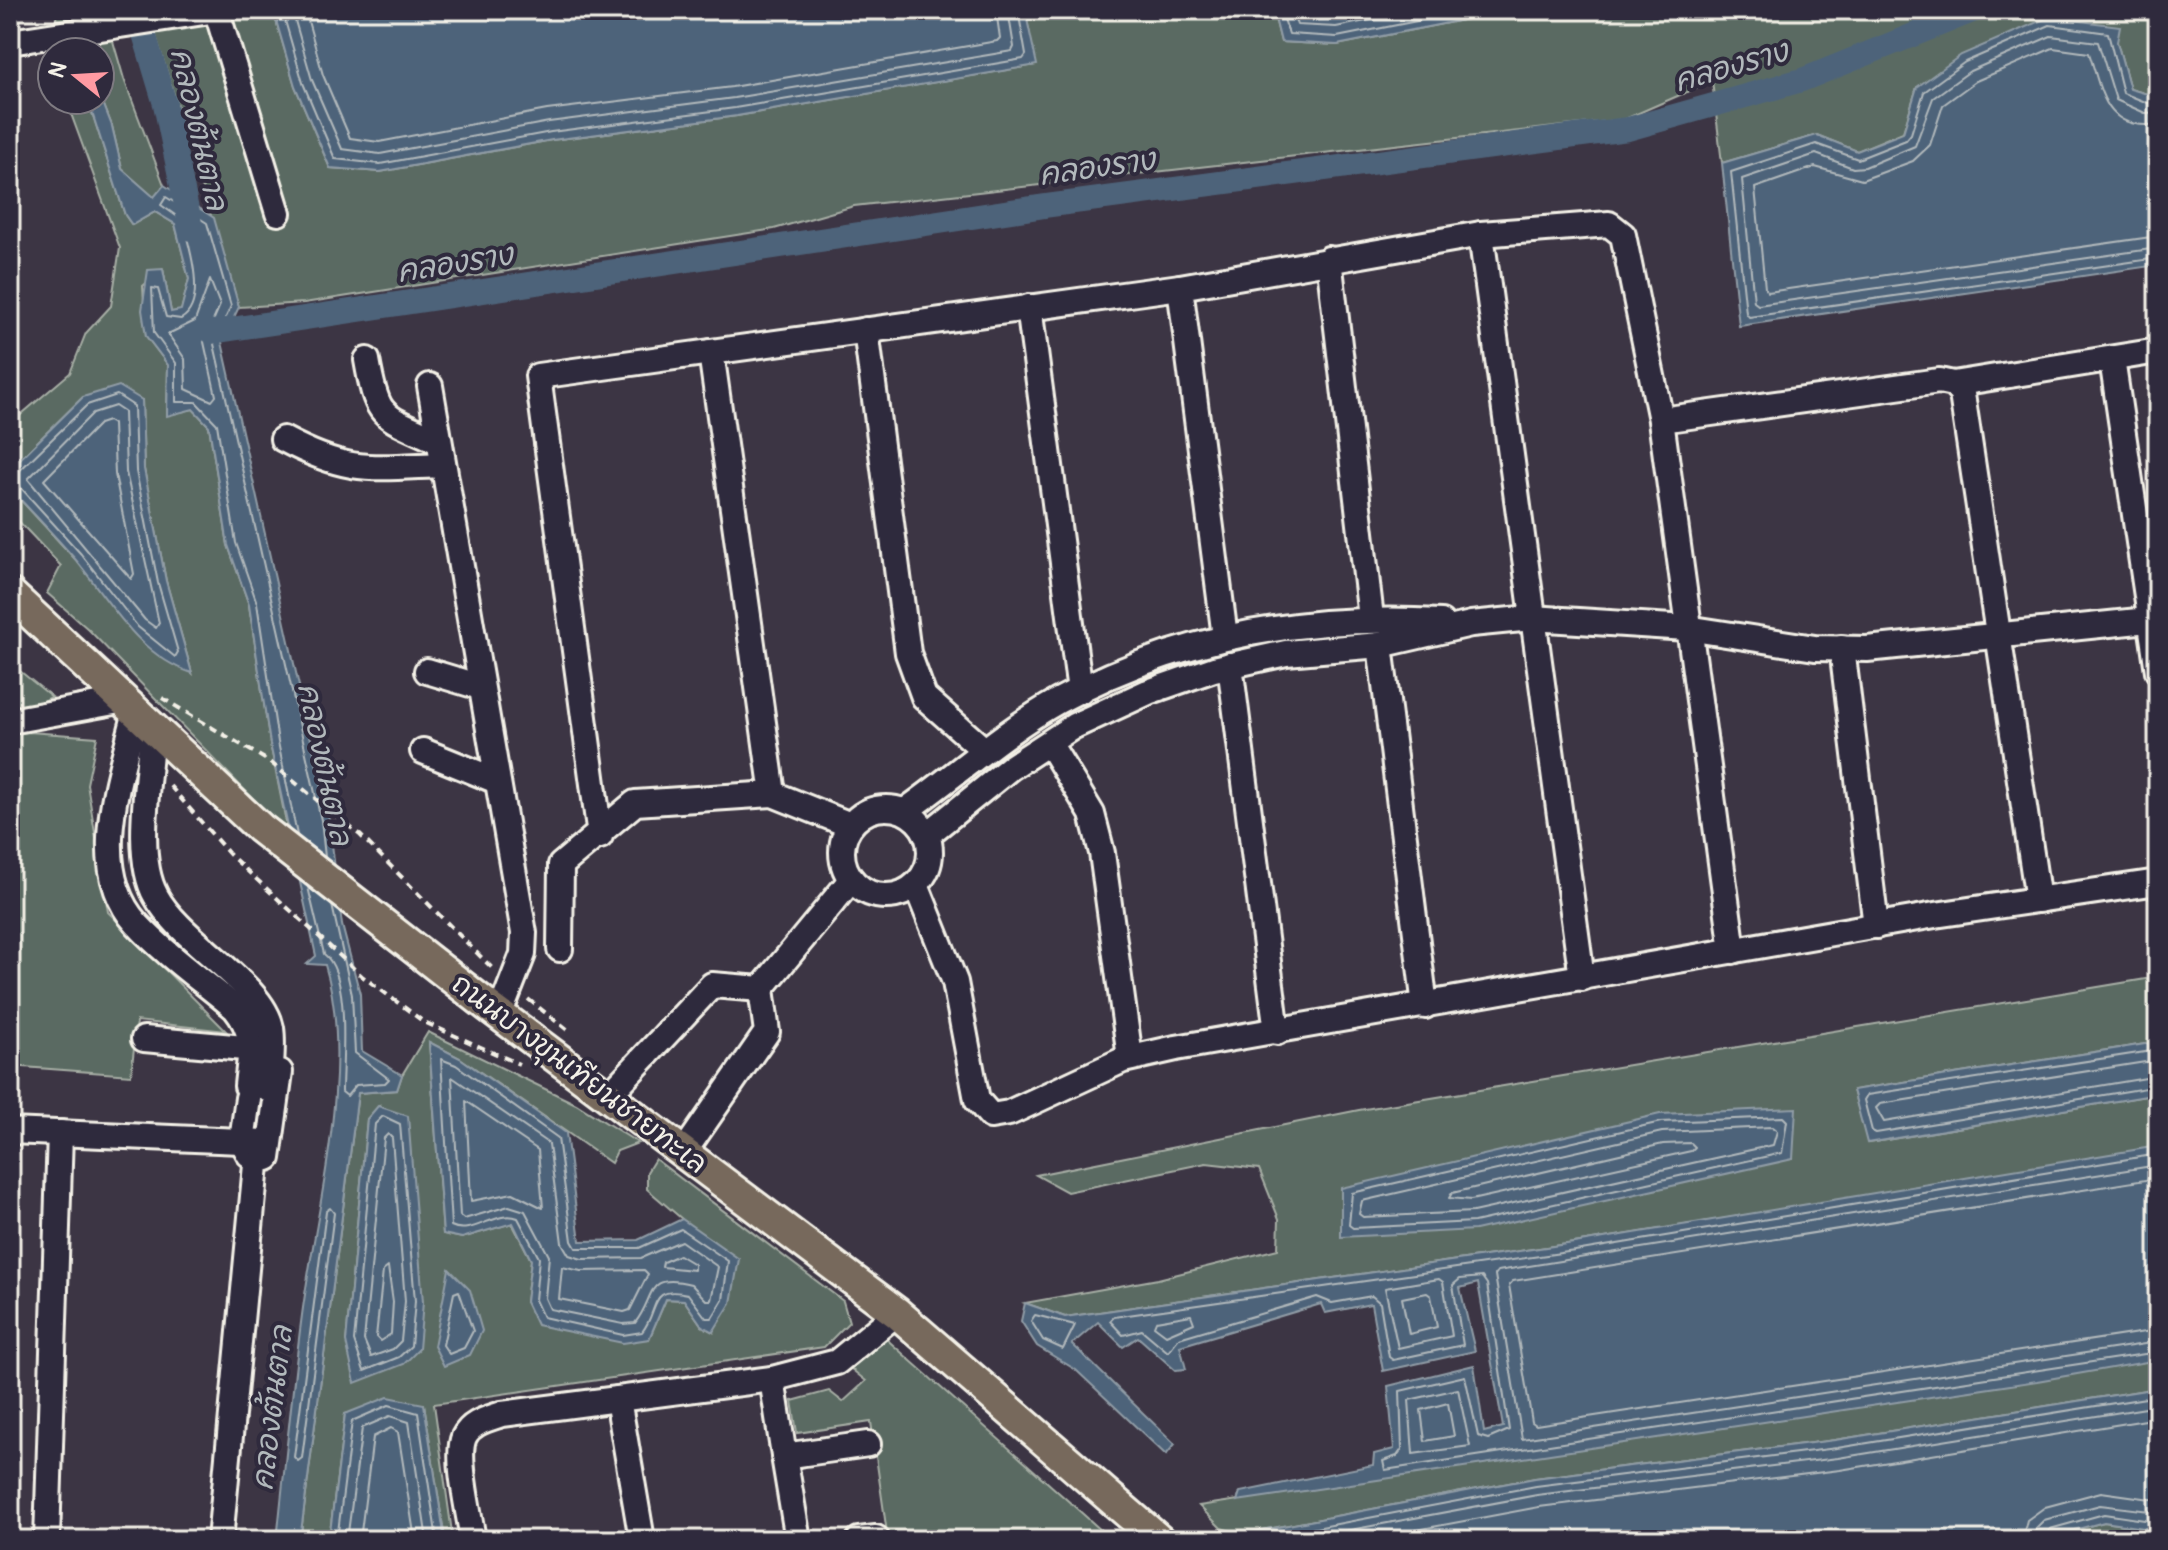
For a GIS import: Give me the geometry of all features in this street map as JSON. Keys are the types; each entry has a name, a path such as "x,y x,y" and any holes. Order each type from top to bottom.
{"main road":[{"name":"ถนนบางขุนเทียนชายทะเล","path":"10,594 260,828 608,1096 897,1313 1159,1540"}],"street":[{"path":"10,42 217,11 278,213"},
{"path":"600,836 538,376 1180,287 1481,234 1609,224 1623,235 1661,420 1733,951"},
{"path":"1481,234 1582,978"},
{"path":"1329,259 1371,618"},
{"path":"1180,287 1225,637"},
{"path":"1029,307 1080,691"},
{"path":"866,330 908,653 924,697 984,750"},
{"path":"1661,420 1939,381 1953,384 2158,351"},
{"path":"711,352 773,794"},
{"path":"2112,359 2154,619 2158,671"},
{"path":"367,360 374,400 380,411 440,453"},
{"path":"1953,384 1962,394 2038,900"},
{"path":"430,386 524,933 523,954 500,1013"},
{"path":"283,439 328,462 347,467 440,453"},
{"path":"905,811 984,750 1058,701 1133,666 1225,637 1276,626 1371,618 1471,624"},
{"path":"927,835 1010,768 1074,726 1148,692 1230,665 1286,653 1380,645 1471,624 1532,618 1687,628 1815,648 1867,649 2154,619"},
{"path":"1380,645 1425,1006"},
{"path":"1842,648 1876,926"},
{"path":"1230,665 1277,1032"},
{"path":"427,671 480,687"},
{"path":"10,721 138,713"},
{"path":"138,713 144,860 155,896 180,928 247,988 278,1022 282,1053 271,1151 253,1195"},
{"path":"138,713 111,813 112,863 117,891 138,924 235,1008 248,1024 261,1049"},
{"path":"1049,743 1092,814 1102,853 1130,1058"},
{"path":"423,751 497,781"},
{"path":"560,949 561,865 600,836 635,803 773,794 850,825"},
{"path":"874,808 905,811 917,819 927,835 930,859 916,885 890,896 862,890 851,880 841,853 850,825 874,808"},
{"path":"684,1152 767,1032 761,989 851,880"},
{"path":"916,885 955,982 977,1100 991,1116 1009,1113 1130,1058 1876,926 2158,882"},
{"path":"608,1096 712,985 761,989"},
{"path":"220,1540 256,1165 253,1141 266,1012"},
{"path":"144,1039 261,1049"},
{"path":"10,1131 253,1141"},
{"path":"47,1540 60,1133"},
{"path":"473,1540 462,1463 463,1438 475,1424 502,1414 772,1379 837,1362 897,1313"},
{"path":"772,1379 798,1540"},
{"path":"618,1399 642,1540"},
{"path":"784,1456 868,1444"}],"path":[{"path":"270,762 360,835"},
{"name":"ถนนบางขุนเทียนชายทะเล","path":"181,799 230,855 362,976 424,1022 522,1066"}],"green space":[{"path":"58,10 104,10 112,36 52,36"},
{"path":"148,10 273,10 295,86 330,168 380,172 552,140 737,116 1036,65 1025,10 1273,10 1281,42 1337,45 1513,10 2158,10 2158,92 2151,95 2130,89 2117,42 1917,87 1903,132 1857,151 1817,135 1722,163 1712,81 1625,119 854,206 774,229 304,303 239,307"},
{"path":"116,51 164,185 154,198 122,169 108,116 116,116"},
{"path":"72,116 93,116 125,215 132,225 155,212 175,224 189,279 181,311 171,312 163,269 143,286 146,336 168,365 167,415 193,409 209,426 228,545 249,605 270,743 287,827 267,813 88,629 47,593 61,566 10,512 10,483 16,495 75,559 192,673 166,581 144,469 142,400 83,397 10,469 10,424 70,373 86,333 111,306 120,248"},
{"path":"10,663 52,697 10,715"},
{"path":"29,732 97,737 87,784 108,912 226,1031 137,1021 131,1075 10,1066 10,734"},
{"path":"2158,977 2158,1042 1853,1090 1868,1143 2158,1094 2158,1146 2150,1149 1574,1243 1065,1317 1025,1303 1158,1279 1278,1249 1279,1219 1259,1169 1206,1163 1067,1192 1036,1175 1359,1110"},
{"path":"428,1032 576,1104 638,1143 617,1151 611,1163 460,1058 429,1042 443,1234 462,1238 512,1223 531,1260 526,1302 649,1339 666,1299 684,1300 702,1326 713,1332 682,1219 647,1189 647,1172 655,1159 843,1301 849,1322 824,1347 434,1404 453,1540 445,1540 424,1404 345,1414 329,1540 300,1540 358,1093 397,1090 402,1075","holes":["379,1106 346,1342 367,1119"]},
{"path":"883,1336 1112,1540 888,1540 871,1422 797,1433 792,1401 829,1391 843,1402 866,1381 850,1368"},
{"path":"2158,1360 2158,1388 1835,1440 1535,1478 1241,1534 1221,1528 1199,1506"},
{"path":"2104,1522 2158,1530 2158,1540 2036,1540"}],"water":[{"path":"273,10 1025,10 1037,65 737,116 552,140 380,172 330,168 295,86"},
{"path":"1273,10 1513,10 1337,45 1281,42"},
{"path":"2049,17 2120,26 2117,42 2130,89 2151,95 2158,92 2158,265 1739,326 1722,163 1817,135 1857,151 1903,133 1917,87 1961,55"},
{"path":"93,116 108,116 122,169 154,197 164,185 214,218 239,307 222,342 329,820 342,925 360,994 362,1051 402,1075 397,1090 358,1093 300,1540 277,1540 302,1315 324,1185 335,1093 333,1005 325,965 307,964 316,956 270,744 249,605 228,545 209,426 193,409 167,416 168,365 146,336 142,310 148,270 163,269 171,312 181,310 189,279 175,224 155,212 132,225 125,215"},
{"path":"119,386 142,400 144,469 166,581 192,673 173,665 140,641 75,559 16,495 10,483 10,469 83,397"},
{"path":"429,1042 460,1058 566,1133 580,1241 638,1240 682,1219 739,1259 731,1303 713,1332 702,1326 684,1300 666,1299 649,1339 623,1343 537,1325 526,1302 531,1260 513,1223 462,1238 443,1234"},
{"path":"2158,1042 2158,1094 1867,1143 1853,1090"},
{"path":"378,1106 408,1116 423,1302 419,1349 404,1364 355,1383 346,1342 367,1119"},
{"path":"1796,1108 1793,1159 1475,1230 1341,1237 1341,1188 1660,1114"},
{"path":"2158,1146 2158,1360 2037,1381 1237,1501 1240,1492 1373,1465 1374,1454 1394,1449 1388,1386 1474,1365 1484,1432 1503,1427 1478,1283 1460,1288 1475,1351 1383,1371 1371,1304 1325,1313 1321,1304 1180,1346 1186,1369 1175,1370 1138,1337 1123,1347 1098,1322 1072,1344 1175,1444 1166,1455 1076,1370 1037,1346 1021,1321 1025,1303 1065,1317 1574,1243"},
{"path":"449,1269 470,1290 482,1331 470,1355 444,1366 434,1346"},
{"path":"2158,1388 2158,1530 2104,1522 2036,1540 1249,1540 1241,1534 1535,1478 1835,1440"},
{"path":"388,1397 424,1404 445,1540 329,1540 345,1414"}],"waterway":[{"name":"คลองต้นตาล","path":"137,10 165,104 191,229"},
{"name":"คลองราง","path":"212,332 1045,206 1628,129 1802,80 1975,10"}]}
